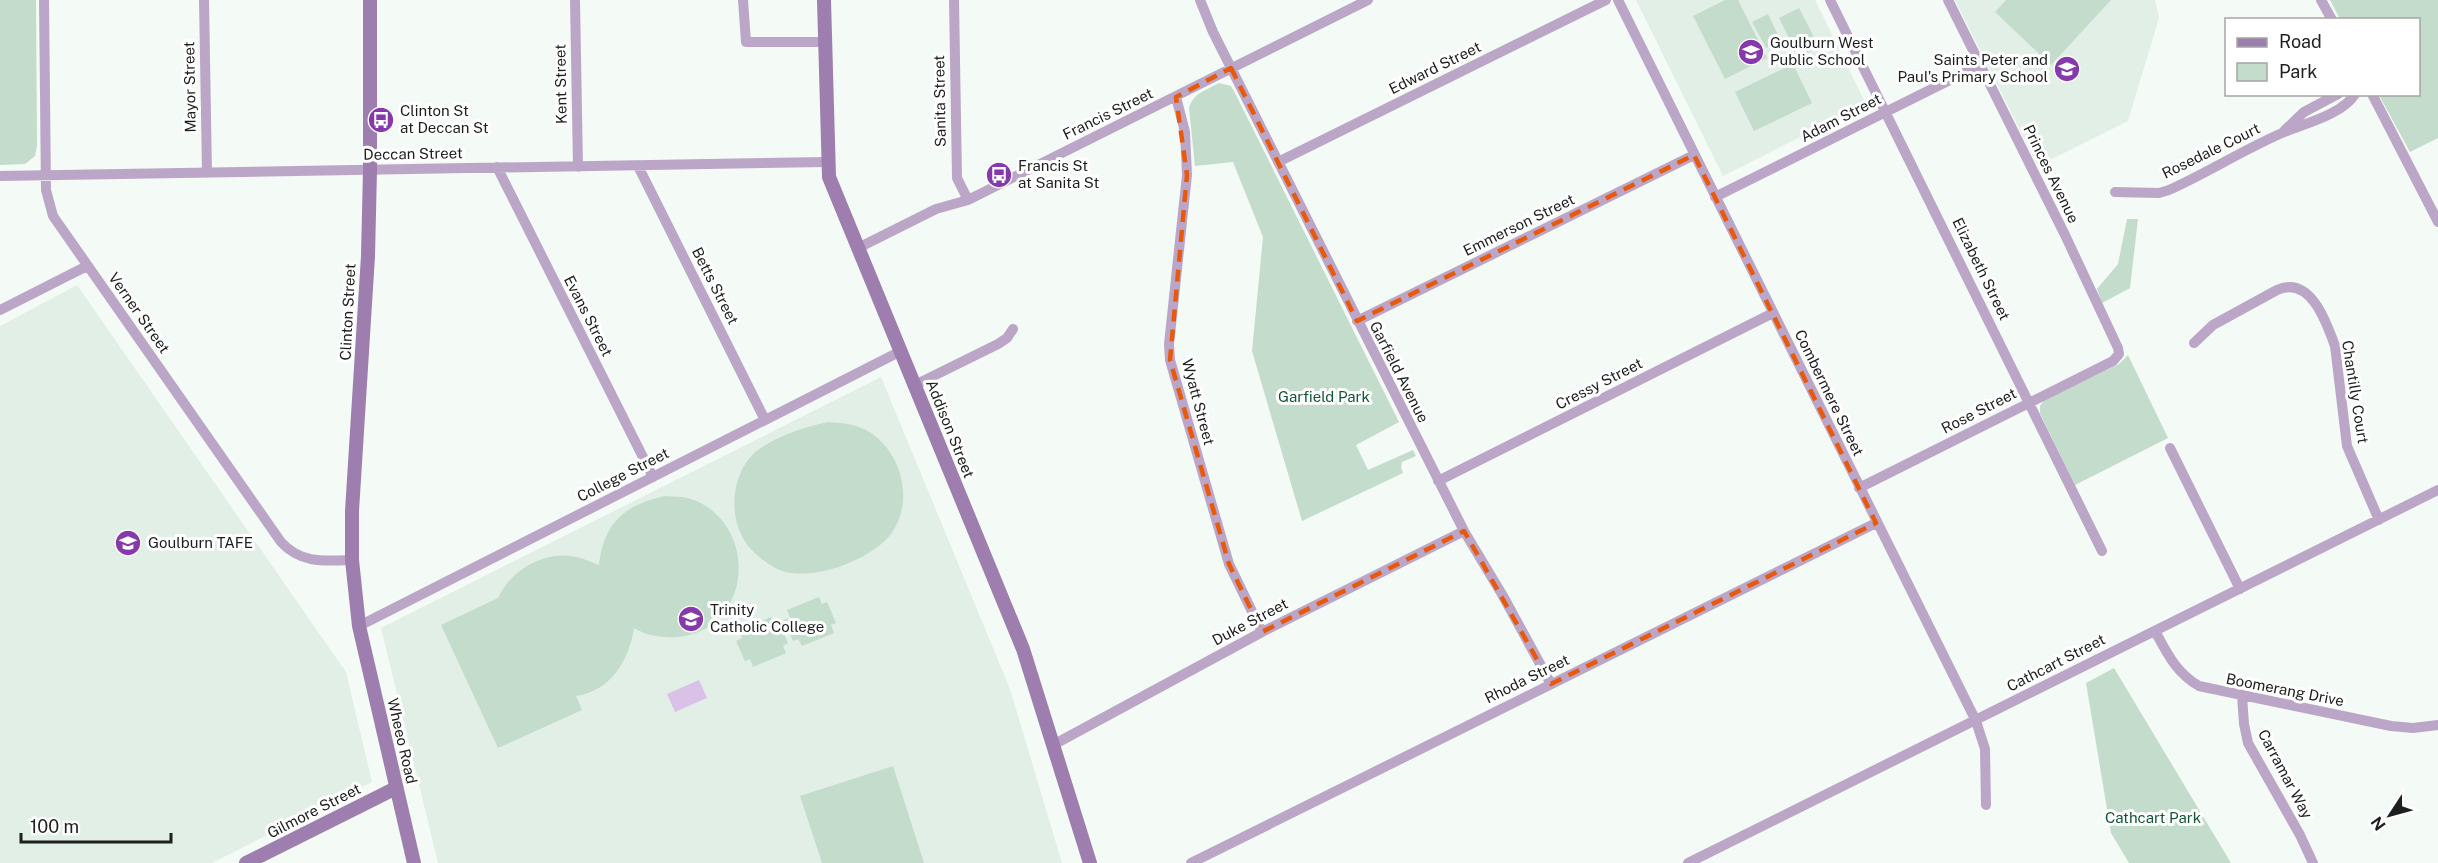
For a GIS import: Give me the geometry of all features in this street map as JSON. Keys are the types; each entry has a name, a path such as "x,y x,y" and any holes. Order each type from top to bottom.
{"street":[{"name":"Verner Street","path":"44,0 47,196 50,210 281,542 295,554 310,560 352,560"},
{"name":"Mayor Street","path":"204,0 207,173"},
{"name":"Clinton Street","path":"359,626 352,560 352,511 368,256 370,0"},
{"name":"Kent Street","path":"575,0 578,167"},
{"path":"743,0 746,42 825,42"},
{"name":"Addison Street","path":"824,0 829,177 1023,649 1090,863"},
{"name":"Sanita Street","path":"954,0 957,178 968,200"},
{"name":"Garfield Avenue","path":"1200,0 1231,68 1438,481 1551,684"},
{"name":"Francis Street","path":"858,248 936,209 968,200 1368,0"},
{"name":"Edward Street","path":"1278,162 1606,0"},
{"name":"Combermere Street","path":"1618,0 1976,721 1985,749 1986,805"},
{"name":"Elizabeth Street","path":"1830,0 2102,551"},
{"name":"Princes Avenue","path":"1948,0 2118,348 2119,354 2113,362"},
{"path":"2321,0 2331,18"},
{"name":"Adam Street","path":"1715,197 1980,65"},
{"name":"Rosedale Court","path":"2283,132 2304,112 2334,96"},
{"name":"Rosedale Court","path":"2115,192 2169,190 2283,132 2305,126 2346,104 2353,96"},
{"path":"2373,96 2438,222"},
{"name":"Wyatt Street","path":"1176,97 1185,132 1187,175 1169,344 1170,360 1229,564 1262,632"},
{"name":"Emmerson Street","path":"1357,321 1694,155"},
{"name":"Deccan Street","path":"0,176 827,162"},
{"name":"Betts Street","path":"638,165 765,420"},
{"name":"Evans Street","path":"497,167 653,477"},
{"path":"0,310 87,266"},
{"name":"Chantilly Court","path":"2194,343 2213,325 2287,285 2299,287 2307,292 2335,346 2347,446 2379,520"},
{"name":"Cressy Street","path":"1438,481 1773,313"},
{"path":"915,385 998,344 1013,329"},
{"name":"College Street","path":"359,626 901,351"},
{"name":"Rose Street","path":"1859,488 2113,362"},
{"path":"2170,448 2240,589"},
{"name":"Cathcart Street","path":"1688,863 2438,490"},
{"name":"Rhoda Street","path":"1191,863 1876,523"},
{"name":"Duke Street","path":"1053,745 1262,632 1464,531"},
{"name":"Wheeo Road","path":"359,626 414,863"},
{"name":"Boomerang Drive","path":"2155,631 2175,667 2185,678 2199,686 2391,726 2413,728 2438,725"},
{"name":"Carramar Way","path":"2242,696 2248,743 2300,835 2313,863"},
{"name":"Gilmore Street","path":"246,863 396,788"}],"highlighted area":[{"path":"1231,68 1357,321 1694,155 1876,523 1551,684 1464,531 1262,632 1229,564 1170,360 1187,175 1176,97"}],"shaded area":[{"name":"Goulburn West Public School","path":"1636,0 1815,0 1866,104 1723,176"},
{"name":"Saints Peter and Paul's Primary School","path":"1955,0 2155,0 2159,18 2128,121 2038,166"},
{"name":"Goulburn TAFE","path":"77,285 346,672 372,782 212,863 0,863 0,326"},
{"name":"Trinity Catholic College","path":"881,377 1010,689 1062,863 438,863 381,628"},
{"path":"699,680 707,698 675,712 667,694"}],"green space":[{"path":"0,0 36,0 37,146 35,156 25,164 0,165"},
{"path":"1725,0 1738,0 1767,58 1725,79 1693,16"},
{"path":"2006,0 2111,0 2051,65 1995,12"},
{"path":"2330,0 2438,0 2438,138 2410,152 2380,96 2420,96 2420,18 2339,18"},
{"path":"1799,8 1819,47 1799,57 1779,18"},
{"path":"1768,14 1781,41 1766,48 1752,22"},
{"path":"1793,64 1812,103 1754,131 1735,92"},
{"name":"Garfield Park","path":"1219,83 1231,86 1235,93 1399,422 1356,445 1368,470 1413,450 1416,456 1402,462 1403,473 1302,521 1252,351 1263,237 1233,162 1195,166 1189,108 1197,95"},
{"path":"2127,219 2138,219 2130,288 2102,303 2097,289 2118,264"},
{"path":"2128,355 2168,438 2075,485 2040,413 2040,406 2044,400 2119,364"},
{"path":"828,422 856,426 871,433 882,442 891,454 902,480 902,508 891,534 881,544 852,562 818,572 801,574 785,572 763,560 744,539 737,524 734,500 739,476 752,456 761,448 793,432"},
{"path":"665,496 688,498 711,510 728,528 737,550 738,573 734,596 722,615 703,630 678,637 655,636 634,628 628,651 616,672 599,688 576,696 582,710 498,748 441,625 498,598 512,578 532,563 544,558 569,556 599,565 606,538 618,518 638,505"},
{"path":"819,597 822,604 827,602 836,623 831,625 834,633 802,646 798,639 793,641 784,620 790,618 787,610"},
{"path":"771,617 774,624 779,622 788,643 783,646 786,653 753,667 750,659 745,661 736,641 742,638 739,631"},
{"name":"Cathcart Park","path":"2114,668 2231,863 2129,863 2111,833 2086,683"},
{"path":"893,766 924,863 822,863 800,796"}],"place":[{"name":"Goulburn West Public School","path":"1751,52"},
{"name":"Saints Peter and Paul's Primary School","path":"2067,69"},
{"name":"Clinton St at Deccan St","path":"381,120"},
{"name":"Francis St at Sanita St","path":"999,175"},
{"name":"Goulburn TAFE","path":"128,543"},
{"name":"Trinity Catholic College","path":"691,619"}]}
